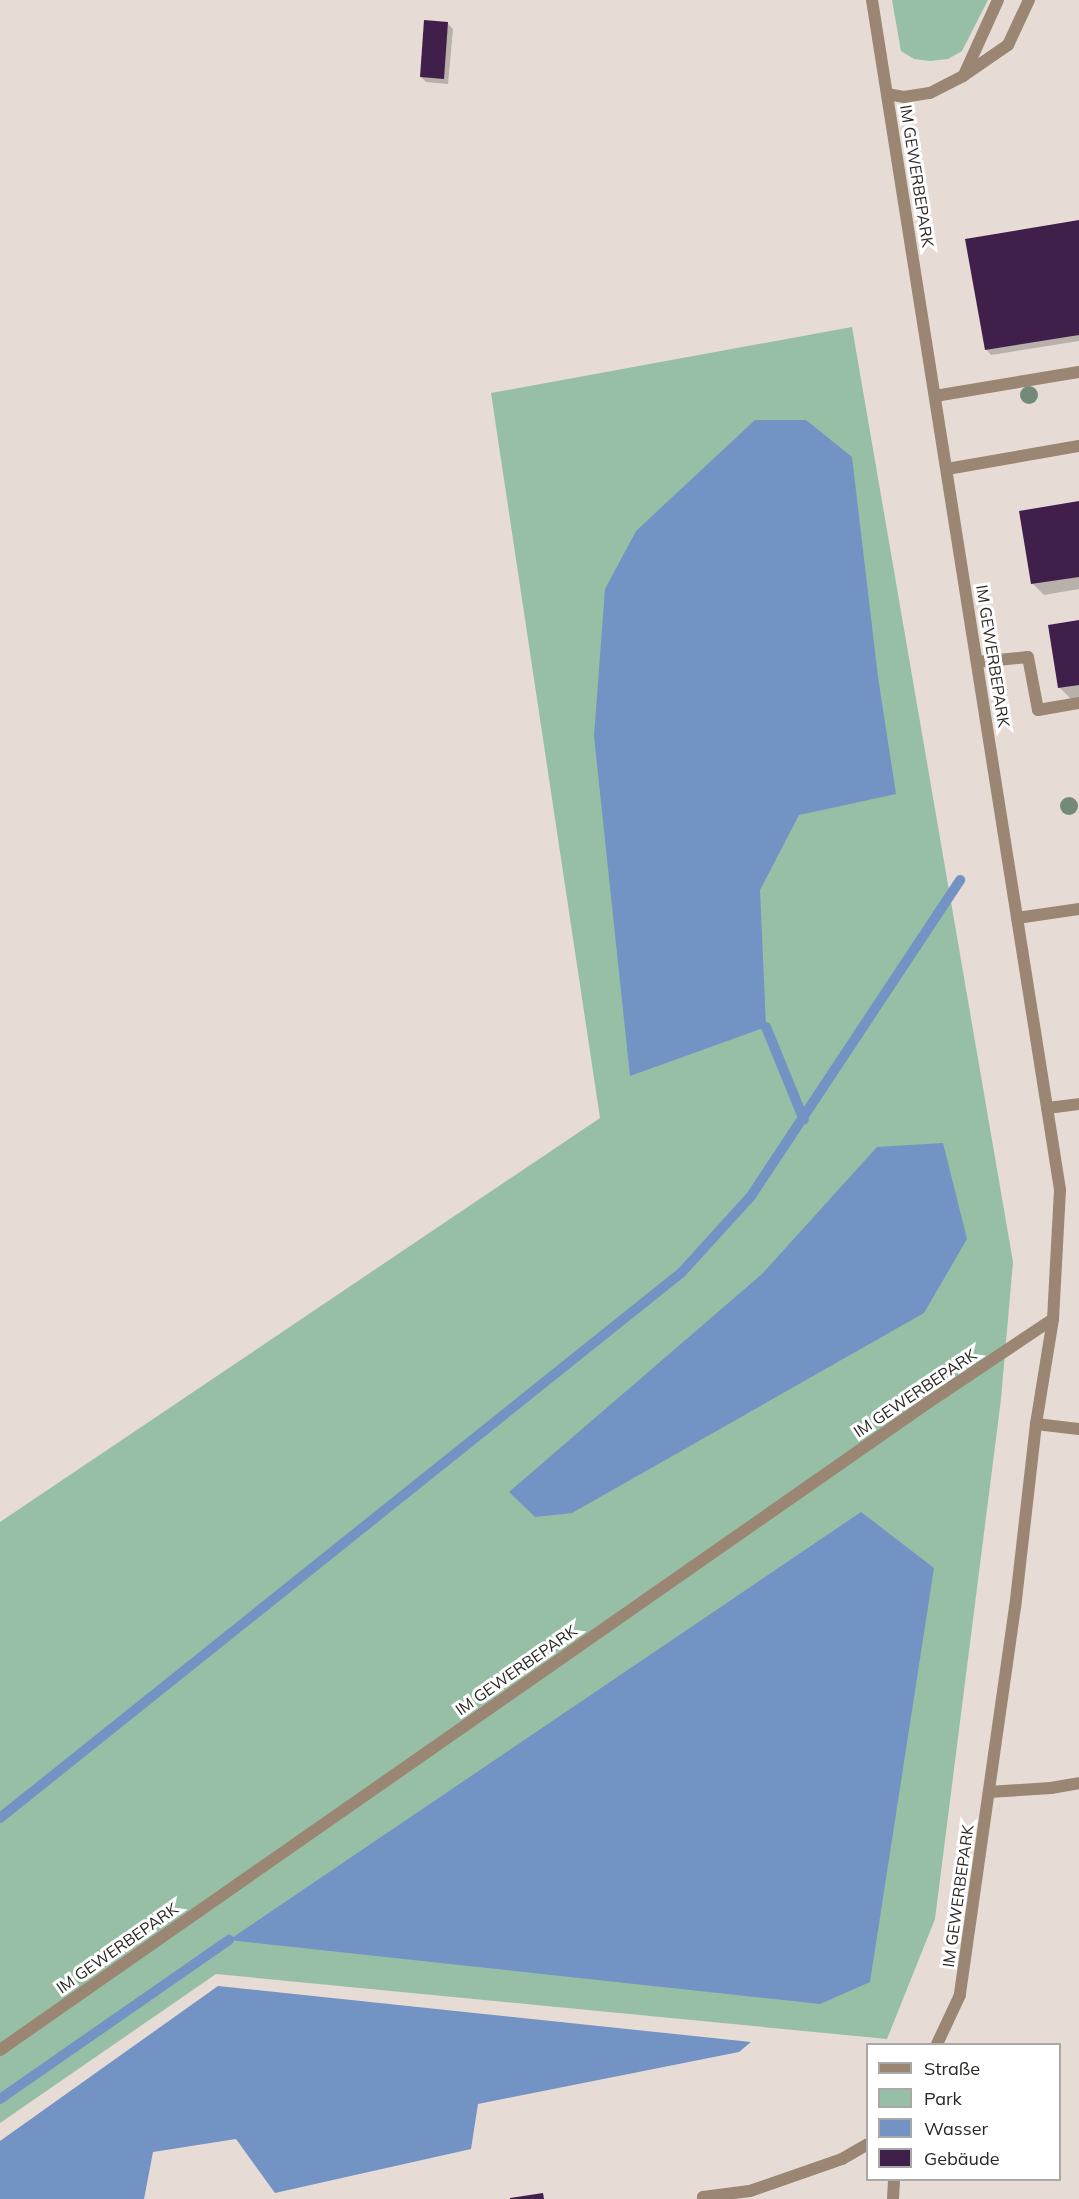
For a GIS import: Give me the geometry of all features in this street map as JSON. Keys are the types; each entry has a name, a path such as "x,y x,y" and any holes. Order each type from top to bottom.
{"street":[{"name":"IM GEWERBEPARK","path":"872,0 1060,1190 1053,1319 1036,1424 1015,1607 960,1995 937,2043"},
{"path":"963,76 998,0"},
{"path":"887,94 904,97 930,93 963,76 1008,45 1029,0"},
{"path":"935,396 1079,372"},
{"path":"947,469 1079,446"},
{"path":"977,662 1028,657 1038,710 1079,703"},
{"path":"1017,918 1079,909"},
{"path":"1047,1108 1079,1104"},
{"name":"IM GEWERBEPARK","path":"0,2050 929,1402 1053,1319"},
{"path":"1036,1424 1079,1429"},
{"path":"989,1792 1051,1788 1079,1783"},
{"path":"704,2199 703,2197 750,2191 842,2159 866,2145"},
{"path":"893,2199 894,2181"}],"green space":[{"path":"892,0 988,0 962,51 948,59 930,61 914,59 901,51"},
{"path":"852,327 1013,1262 1001,1399 935,1919 887,2039 216,1974 0,2123 0,1522 600,1118 491,393"}],"water":[{"path":"755,420 806,420 852,457 878,677 896,794 799,815 760,890 766,1027 630,1076 594,736 605,589 636,531"},
{"path":"943,1143 967,1239 924,1313 572,1513 535,1517 509,1492 762,1274 877,1147"},
{"path":"861,1512 934,1568 870,1982 820,2004 229,1940"},
{"path":"218,1986 751,2042 739,2052 478,2104 471,2149 275,2193 236,2139 153,2152 144,2199 0,2199 0,2141"}],"building":[{"path":"424,20 448,22 444,79 420,77"},
{"path":"1079,220 1079,335 985,350 965,239"},
{"path":"1079,501 1079,577 1031,584 1019,511"},
{"path":"1079,620 1079,685 1058,688 1048,625"},
{"path":"543,2193 544,2199 510,2199 510,2198"}],"waterway":[{"path":"0,1818 681,1273 751,1196 960,880"},
{"path":"766,1027 804,1120"},
{"path":"0,2099 229,1940"}]}
